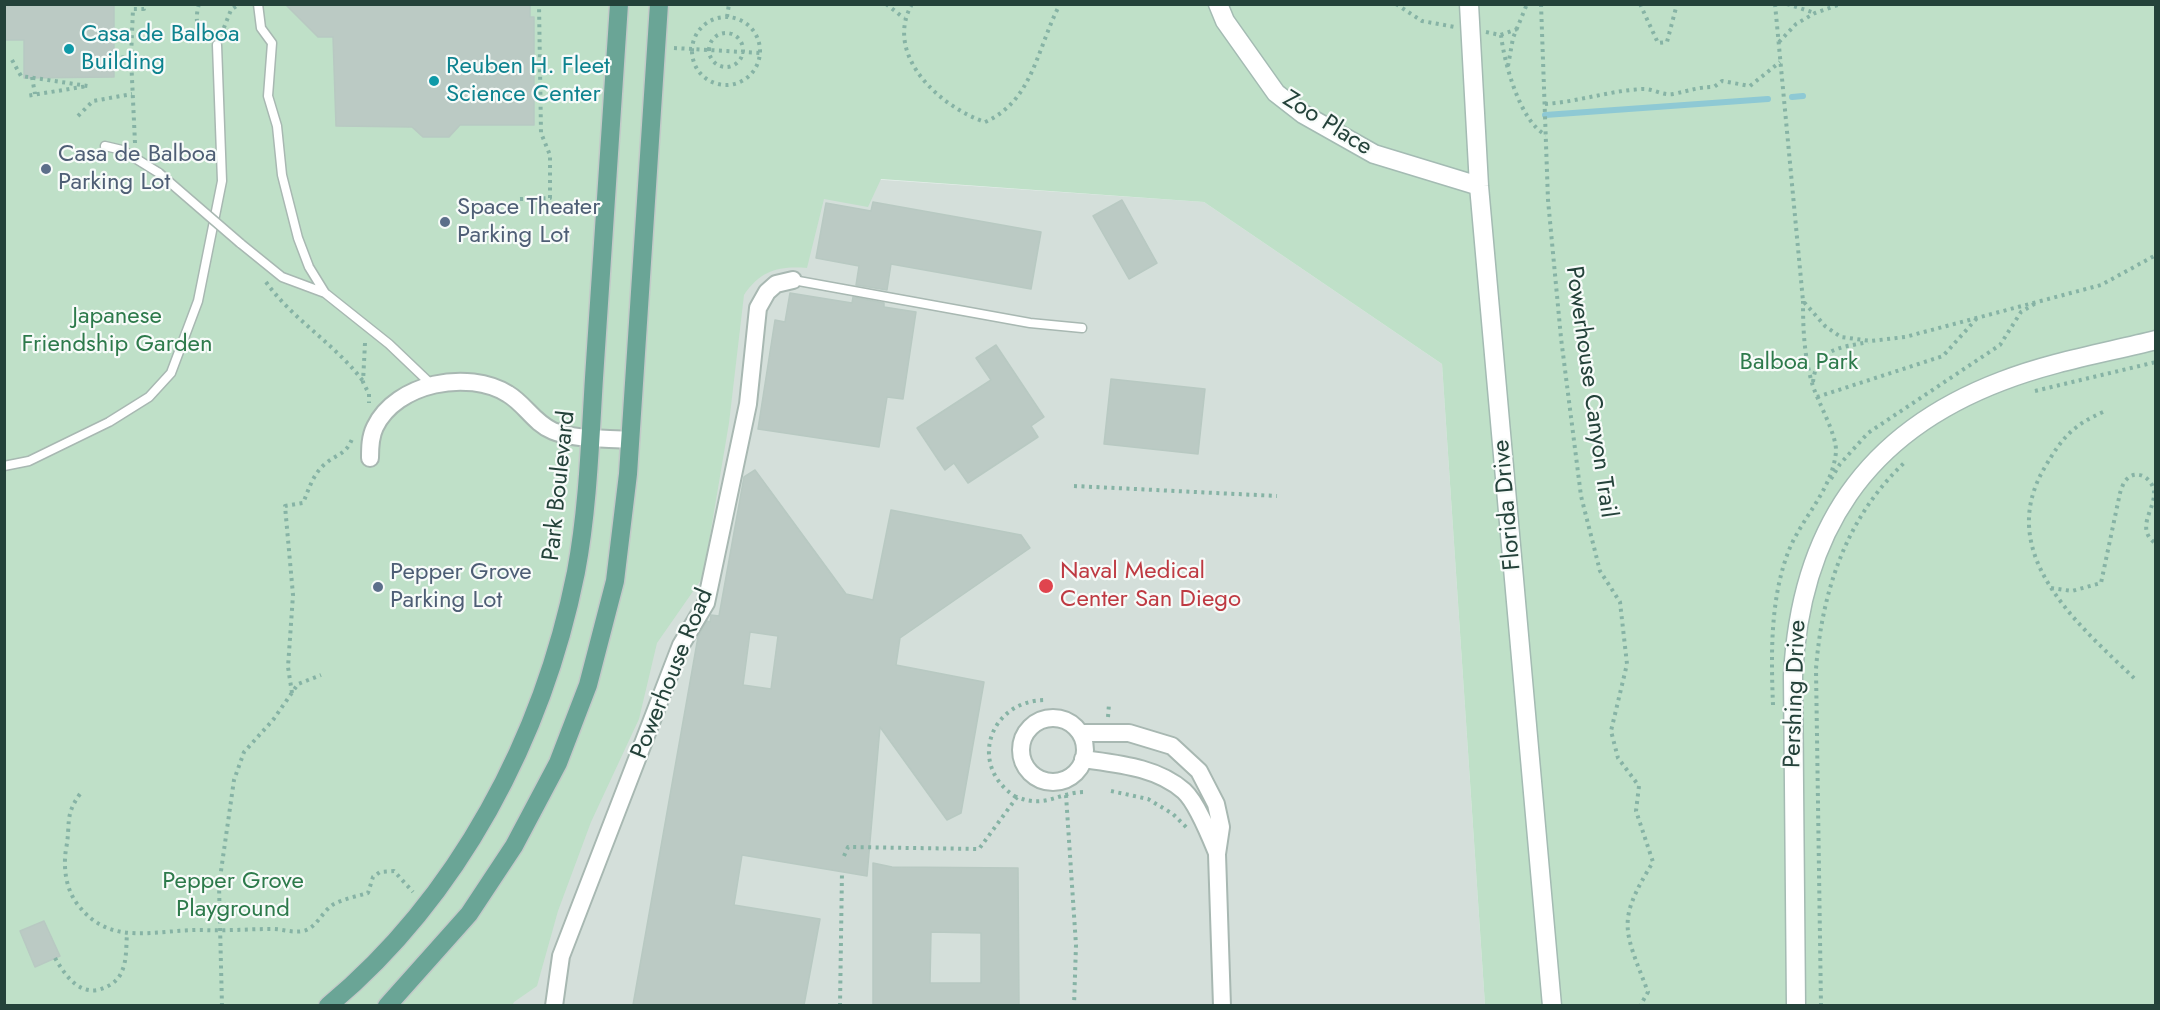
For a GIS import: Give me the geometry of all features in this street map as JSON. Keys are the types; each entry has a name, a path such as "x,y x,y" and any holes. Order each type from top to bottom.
{"main road":[{"name":"Park Boulevard","path":"328,1005 358,980 429,903 456,865 522,744 548,675 576,571 590,436 619,4"},
{"path":"387,1005 469,914 513,846 558,763 588,685 615,581 630,440 659,4"},
{"name":"Zoo Place","path":"1218,4 1225,21 1276,93 1303,114 1374,154 1479,186"},
{"name":"Florida Drive","path":"1469,4 1479,186 1552,1005"},
{"name":"Pershing Drive","path":"1796,1005 1793,688 1795,635 1802,594 1827,529 1848,496 1879,458 1923,422 1947,406 1983,388 2026,373 2156,340"}],"street":[{"name":"Powerhouse Road","path":"554,1005 561,956 681,645 706,603 746,416 758,308 767,292 776,284 793,280"},
{"path":"370,458 374,429 385,413 403,398 432,385 458,381 499,390 514,399 534,420 548,429 563,434 630,440"},
{"path":"1049,718 1060,718 1073,725 1080,733 1084,744 1083,759 1078,770 1070,777 1060,781 1046,781 1035,777 1027,770 1020,749 1022,738 1029,728 1049,718"},
{"path":"1080,733 1129,733 1172,746 1199,771 1216,804 1221,827 1217,854 1222,1005"},
{"path":"1083,759 1127,765 1154,773 1185,792 1217,854"}],"lane":[{"path":"258,4 261,28 272,43 268,96 277,126 282,175 298,238 309,267 325,293"},
{"path":"4,466 29,461 109,422 149,397 171,373 198,301 222,181 217,45"},
{"path":"105,146 122,150 159,173 282,277 325,293 366,325 432,385"},
{"path":"793,280 1030,323 1082,328"}],"path":[{"path":"135,159 131,57 133,9 144,9 144,4"},
{"path":"199,4 196,16 199,32 206,40 217,45 231,10 239,4"},
{"path":"520,199 550,198 550,155 542,133 539,4"},
{"path":"727,17 729,4"},
{"path":"886,4 904,18"},
{"path":"912,4 904,18 906,47 912,66 957,110 985,122 1003,114 1017,101 1060,4"},
{"path":"1396,4 1422,21 1500,35 1517,29"},
{"path":"1508,70 1513,38 1527,4"},
{"name":"Powerhouse Canyon Trail","path":"1540,4 1548,200 1561,338 1581,496 1600,571 1620,602 1627,664 1611,731 1618,758 1639,786 1636,811 1653,861 1632,896 1627,917 1627,937 1648,993 1640,1005"},
{"path":"1640,4 1659,43 1667,42 1677,4"},
{"path":"1775,4 1803,301 1825,326 1842,337 1871,341"},
{"path":"1787,4 1815,13"},
{"path":"1778,42 1796,24 1815,13 1841,4"},
{"path":"727,17 738,19 755,32 760,53 758,65 751,74 730,85 708,79 694,61 692,49 695,39 707,23 727,17"},
{"path":"728,33 741,42 744,52 738,63 727,68 716,65 708,50 717,36 728,33"},
{"path":"1500,35 1508,70 1536,130 1546,135"},
{"path":"674,48 760,53"},
{"path":"114,58 131,57"},
{"path":"12,60 21,76 88,86 26,96"},
{"path":"1545,104 1566,103 1598,93 1649,88 1671,95 1695,87 1714,87 1722,81 1750,86 1780,62"},
{"path":"32,77 35,94"},
{"path":"78,116 93,101 132,94"},
{"path":"1812,386 1815,367 1834,349 1905,337 2101,285 2156,255"},
{"path":"256,256 256,269 279,301 326,342 363,382 369,394 369,404 365,412"},
{"path":"1829,483 1840,464 1868,433 2000,345 2021,312 2041,300"},
{"path":"1817,397 1943,356 1978,317"},
{"path":"363,382 366,325"},
{"path":"2026,393 2156,362"},
{"path":"2103,412 2085,420 2062,439 2041,473 2031,519 2034,552 2039,569 2050,588 2082,629 2135,679"},
{"path":"292,693 288,667 293,595 285,506 303,503 314,477 325,464 347,451 356,429"},
{"path":"1821,1005 1816,691 1818,633 1834,570 1849,536 1890,477 1907,460"},
{"path":"2050,588 2072,591 2101,583 2120,493 2126,480 2138,475 2147,478 2152,483 2154,496 2147,513 2146,527 2148,536 2156,544"},
{"path":"1074,486 1277,496"},
{"path":"222,1005 219,885 234,780 244,752 273,720 298,684 321,675"},
{"path":"1046,700 1032,700 1014,707 994,727 989,751 993,771 1002,786 1028,802 1048,802 1066,795 1085,792"},
{"path":"1108,718 1109,704"},
{"path":"1111,791 1148,799 1173,814 1188,829 1198,831"},
{"path":"80,794 70,807 66,820 69,835 66,878 71,896 96,924 108,930 127,934 184,930 274,929 291,932 306,930 332,905 368,893 373,877 380,872 394,871 415,893"},
{"path":"1066,795 1076,945 1074,1005"},
{"path":"844,856 848,847 979,849 1017,797"},
{"path":"840,1005 842,871"},
{"path":"55,958 63,972 83,989 94,991 105,988 115,982 122,971 127,934"}],"shaded area":[{"name":"Naval Medical Center San Diego","path":"681,176 855,178 1204,202 1442,364 1485,1005 429,1006"}],"green space":[{"name":"Balboa Park","path":"5,5 2155,5 2155,1005 1485,1005 1442,364 1204,202 881,179 868,207 824,199 807,268 771,271 757,280 744,295 729,423 703,577 657,643 639,719 591,822 558,911 537,986 514,1002 512,1006 5,1006"}],"building":[{"name":"Casa de Balboa Building","path":"4,4 114,4 114,77 24,78 24,40 4,40"},
{"name":"Reuben H. Fleet Science Center","path":"285,4 530,4 530,17 534,17 534,125 460,125 449,137 423,137 412,127 336,126 333,37 318,37"},
{"path":"1122,200 1157,263 1129,279 1093,216"},
{"path":"873,202 1041,232 1031,289 891,264 887,290 856,285 859,266 816,258 826,203 871,211"},
{"path":"790,293 852,303 853,297 884,303 884,307 916,312 903,399 887,397 879,447 758,429 775,320 785,322"},
{"path":"996,345 1044,417 1031,426 1038,437 968,483 954,463 945,470 917,428 991,380 976,358"},
{"path":"1111,379 1205,389 1198,454 1104,444"},
{"name":"Naval Medical Center San Diego","path":"755,470 846,594 873,600 891,510 1021,535 1030,548 900,638 896,665 984,682 961,813 947,820 880,727 867,876 742,855 734,905 820,919 804,1005 633,1005 698,637 707,621 710,622 711,615 719,616 744,477","holes":["750,632 778,636 771,689 743,685"]},
{"path":"873,863 892,867 1018,868 1019,1005 873,1005","holes":["931,932 981,933 981,983 930,983"]},
{"path":"44,921 60,956 35,967 20,931"}],"waterway":[{"path":"1792,97 1803,96"},
{"path":"1545,115 1768,99"}],"place":[{"name":"Casa de Balboa Building","path":"69,49"},
{"name":"Reuben H. Fleet Science Center","path":"434,81"},
{"name":"Casa de Balboa Parking Lot","path":"46,169"},
{"name":"Space Theater Parking Lot","path":"445,222"},
{"name":"Naval Medical Center San Diego","path":"1046,586"},
{"name":"Pepper Grove Parking Lot","path":"378,587"}],"park label":[{"name":"Japanese Friendship Garden","path":"117,331"},
{"name":"Pepper Grove Playground","path":"233,896"}]}
